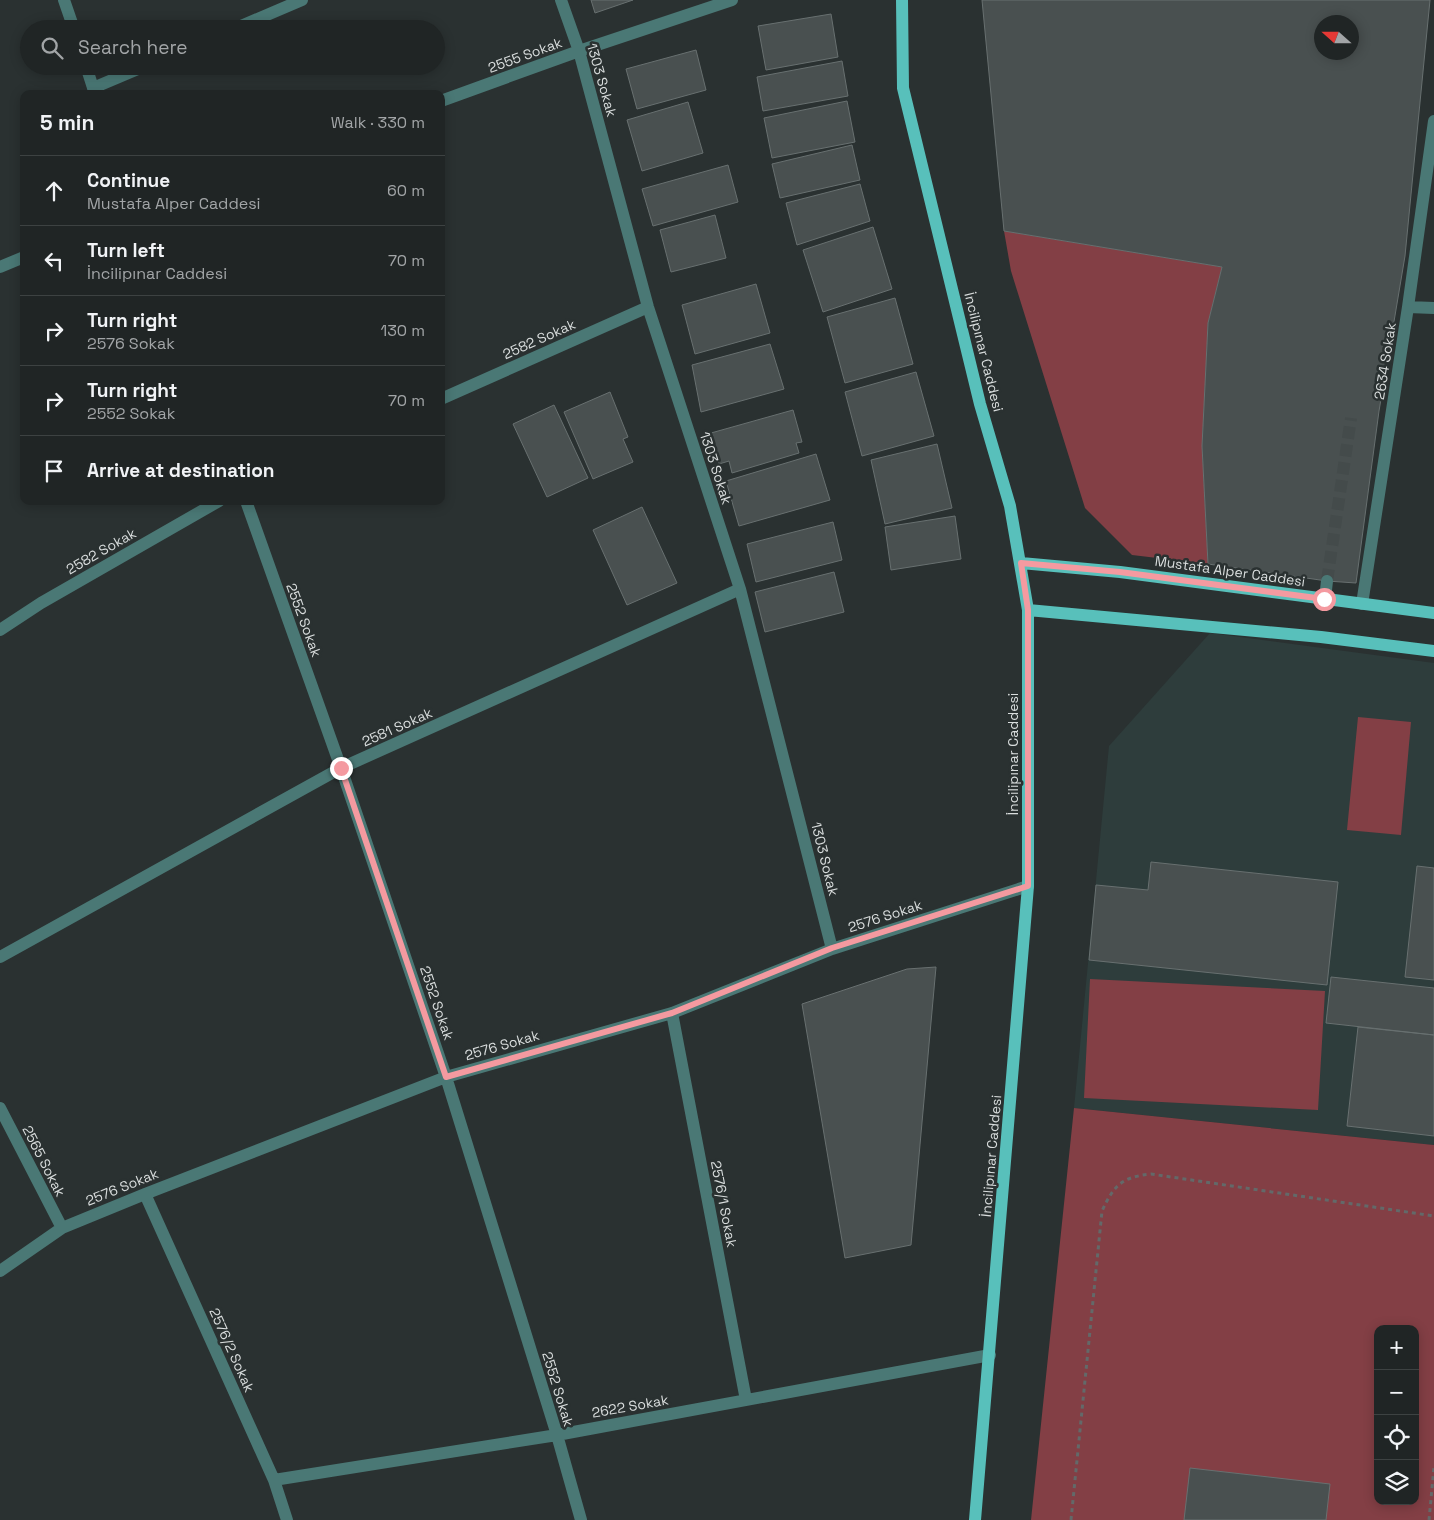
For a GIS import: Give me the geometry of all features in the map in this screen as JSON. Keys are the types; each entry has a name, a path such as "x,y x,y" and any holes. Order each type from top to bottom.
{"main road":[{"name":"İncilipınar Caddesi","path":"902,0 903,88 980,404 1010,506 1028,610 1028,886 976,1520"},
{"name":"Mustafa Alper Caddesi","path":"1021,563 1120,572 1434,613"},
{"path":"1028,610 1321,637 1434,651"}],"street":[{"path":"64,0 71,20"},
{"path":"255,20 302,0"},
{"name":"1303 Sokak","path":"561,0 579,51 648,307 740,589 832,948"},
{"name":"2555 Sokak","path":"445,100 579,51 732,0"},
{"path":"89,75 94,90"},
{"path":"96,90 127,75"},
{"name":"2634 Sokak","path":"1362,604 1408,307 1434,122"},
{"path":"0,268 20,260"},
{"name":"2582 Sokak","path":"445,397 648,307"},
{"path":"1408,307 1434,308"},
{"name":"2582 Sokak","path":"0,630 41,603 212,505"},
{"name":"2552 Sokak","path":"247,505 341,768 446,1077 557,1435 581,1520"},
{"path":"1324,599 1327,581"},
{"name":"2581 Sokak","path":"0,958 341,768 740,589"},
{"name":"2576 Sokak","path":"0,1271 62,1228 446,1077 672,1013 832,948 1028,886"},
{"name":"2576/1 Sokak","path":"672,1013 746,1400"},
{"name":"2565 Sokak","path":"0,1108 62,1228"},
{"name":"2576/2 Sokak","path":"145,1194 274,1480 287,1520"},
{"name":"2622 Sokak","path":"274,1480 557,1435 990,1355"}],"path":[{"path":"1071,1520 1102,1211 1109,1196 1119,1185 1132,1176 1151,1174 1434,1216"},
{"path":"1429,1520 1434,1467"}],"shaded area":[{"path":"1004,231 1222,267 1208,323 1202,446 1208,564 1132,555 1085,508 1011,271"},
{"path":"1210,633 1434,663 1434,1145 1074,1108 1109,746"},
{"path":"1358,717 1411,722 1401,835 1347,830"},
{"path":"1090,979 1325,991 1318,1110 1084,1098"},
{"path":"1074,1108 1434,1145 1434,1520 1031,1520"}],"building":[{"path":"591,0 633,0 595,13"},
{"path":"982,0 1430,0 1405,256 1379,411 1356,583 1327,581 1208,564 1202,446 1208,323 1222,267 1004,231"},
{"path":"831,14 838,57 766,70 758,26"},
{"path":"696,50 706,90 637,109 626,69"},
{"path":"842,61 848,96 763,111 757,77"},
{"path":"847,101 855,142 772,158 764,118"},
{"path":"688,102 703,153 642,171 627,120"},
{"path":"852,145 860,180 780,198 772,164"},
{"path":"728,165 738,202 653,226 642,189"},
{"path":"860,184 870,221 797,245 786,203"},
{"path":"715,215 726,258 671,272 660,230"},
{"path":"873,227 892,289 823,312 803,250"},
{"path":"756,284 770,333 695,354 682,305"},
{"path":"895,298 913,364 845,383 827,317"},
{"path":"770,344 784,389 701,412 692,365"},
{"path":"916,372 934,436 862,456 845,392"},
{"path":"610,392 628,437 623,439 633,462 593,479 564,412"},
{"path":"554,405 588,478 547,497 513,424"},
{"path":"793,410 802,442 796,443 799,453 732,473 729,461 719,464 711,433"},
{"path":"937,444 952,508 885,524 871,460"},
{"path":"816,454 830,500 739,526 726,481"},
{"path":"642,507 677,583 627,605 593,530"},
{"path":"955,516 961,559 891,570 885,527"},
{"path":"833,522 842,560 756,582 747,544"},
{"path":"834,572 844,612 765,632 755,592"},
{"path":"1151,862 1338,882 1327,985 1089,960 1096,885 1148,890"},
{"path":"1417,866 1434,868 1434,980 1405,977"},
{"path":"936,967 911,1245 845,1258 802,1004 907,969"},
{"path":"1331,977 1434,988 1434,1035 1326,1023"},
{"path":"1358,1027 1434,1035 1434,1136 1347,1126"},
{"path":"1190,1468 1330,1484 1326,1520 1184,1520"}],"tunnel":[{"path":"1327,581 1351,418"}],"route":[{"path":"341,768 446,1077 672,1013 832,948 1028,886 1028,610 1021,563 1120,572 1324,599"}]}
